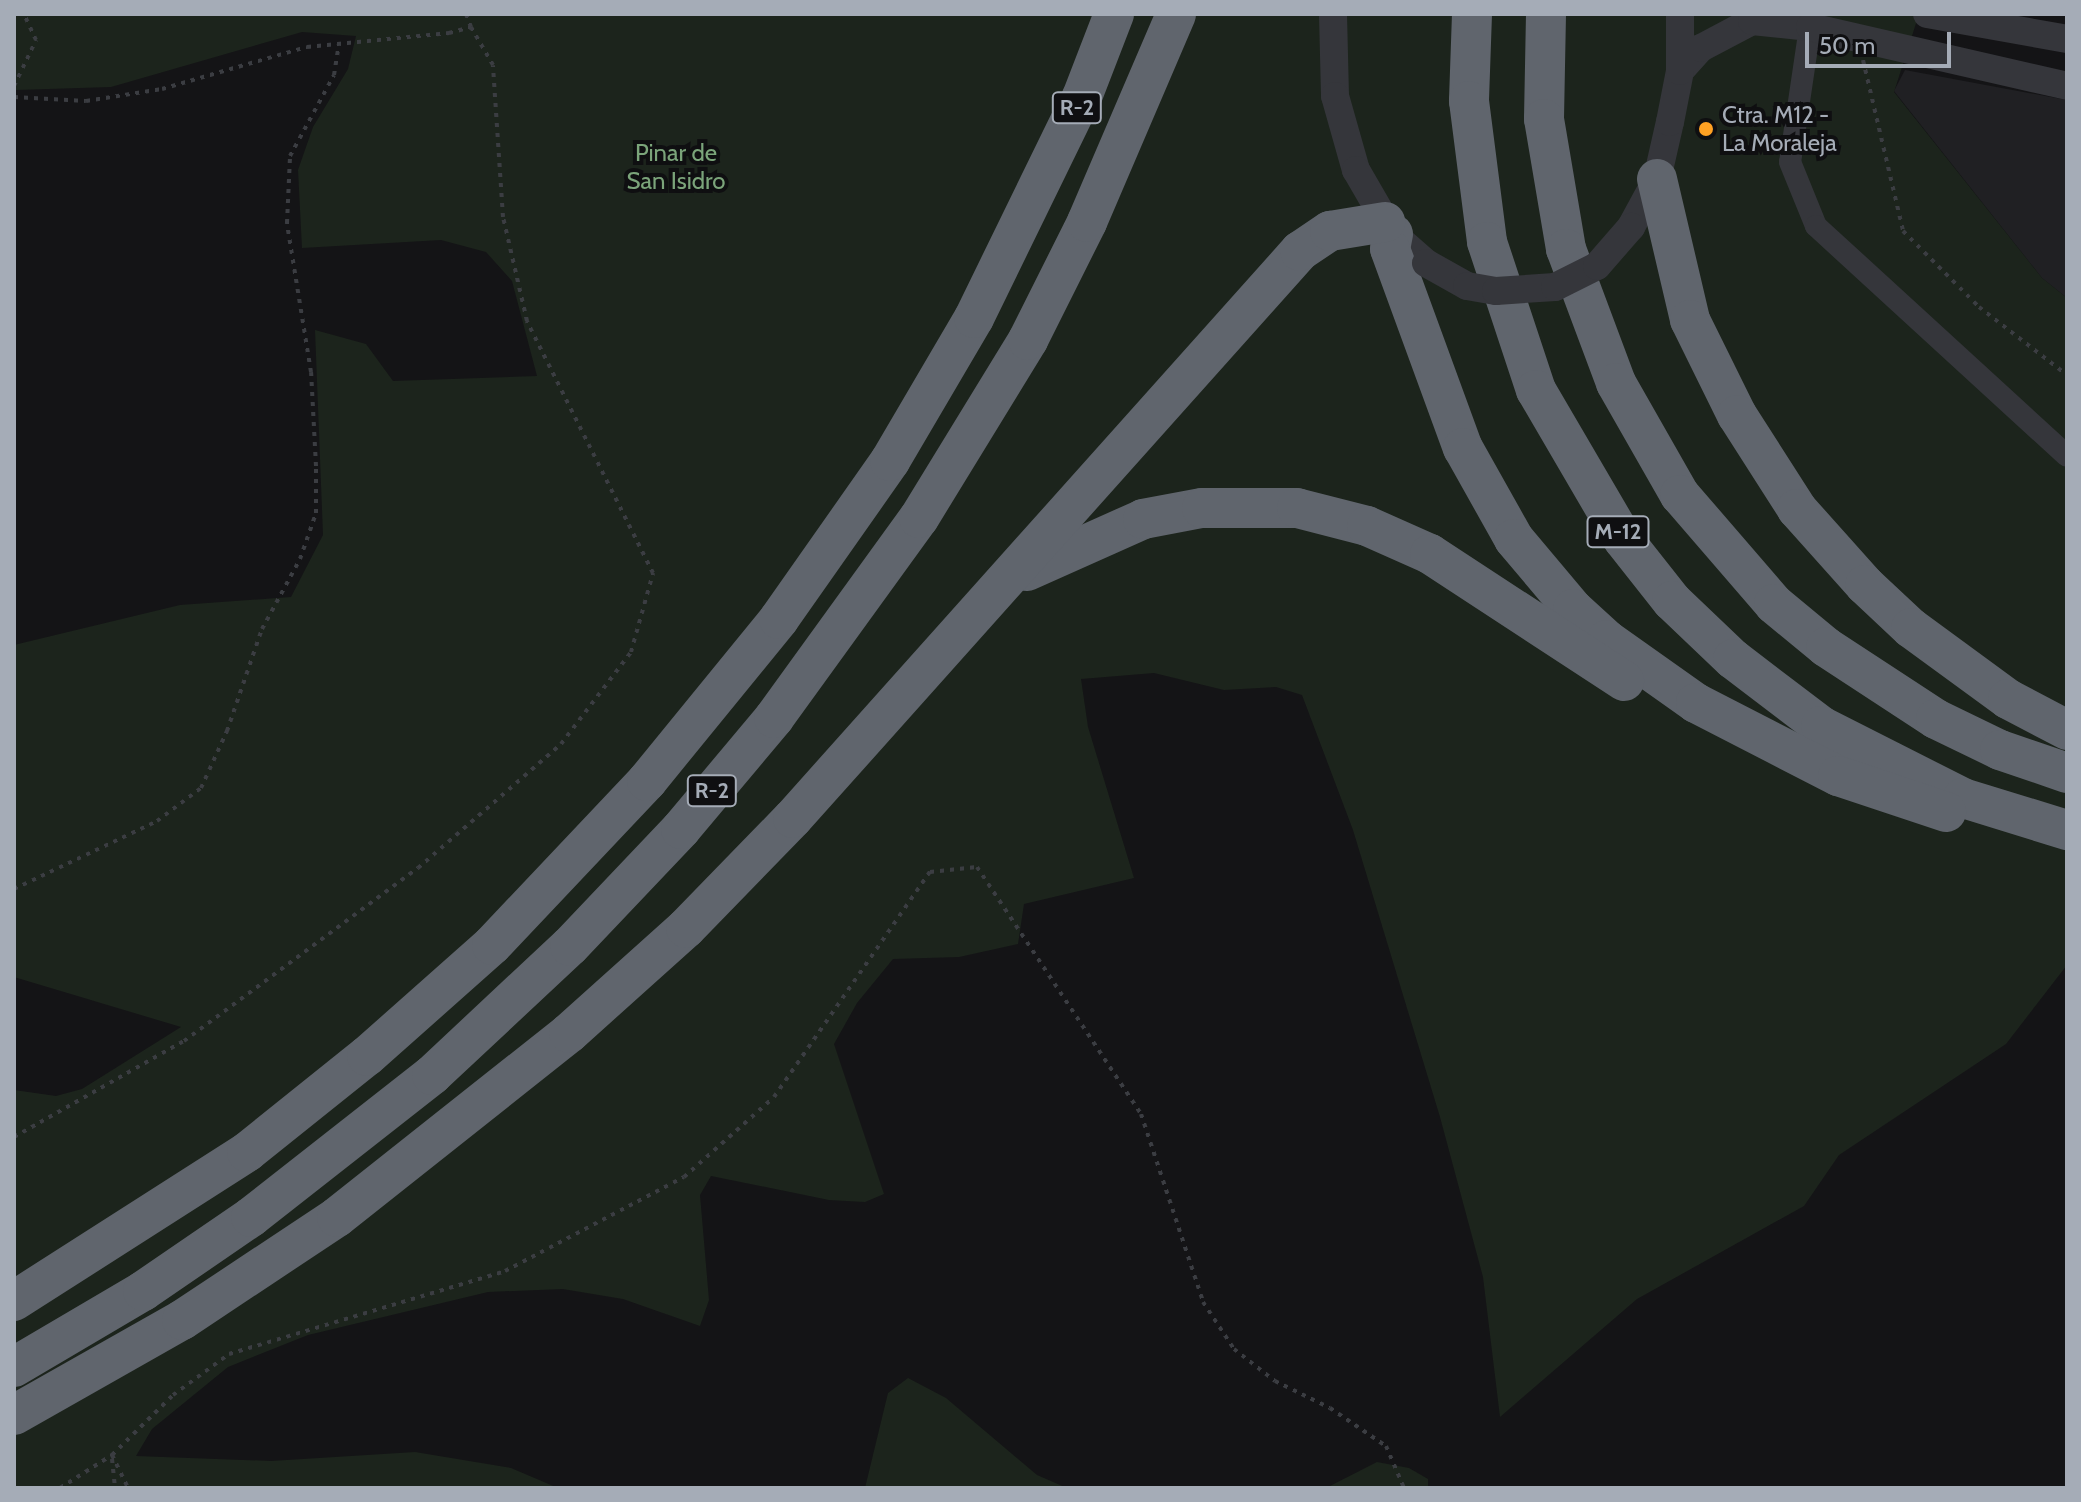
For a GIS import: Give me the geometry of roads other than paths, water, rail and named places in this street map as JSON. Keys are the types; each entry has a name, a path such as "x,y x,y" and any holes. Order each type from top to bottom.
{"highway":[{"name":"R-2","path":"14,1301 247,1152 367,1056 492,945 647,781 779,619 890,461 974,318 1082,97 1114,14"},
{"name":"R-2","path":"14,1367 143,1291 251,1217 432,1075 570,946 681,829 774,718 919,518 1020,353 1087,222 1176,14"},
{"name":"M-12","path":"1472,14 1469,101 1487,242 1536,390 1623,539 1672,601 1733,659 1821,726 1963,798 2067,832"},
{"name":"M-12","path":"1546,14 1544,119 1566,249 1616,383 1680,495 1774,604 1838,656 1936,719 2000,750 2067,773"},
{"path":"1657,179 1690,320 1737,415 1797,509 1865,585 1911,628 2008,699 2067,730"},
{"path":"14,1415 272,1262 485,1105 695,919 1006,582 1300,251 1330,231 1389,228 1390,249 1463,448 1497,513 1540,574 1607,640 1696,703 1838,776"},
{"path":"1006,582 1103,534 1157,516 1229,506 1319,513 1367,526 1430,554 1654,700 1749,744 1838,776 2040,838 2067,832"}],"street":[{"path":"1333,14 1335,96 1356,170 1389,228 1426,263 1467,286 1496,291 1555,287 1597,266 1631,227 1657,179 1680,71 1680,14"},
{"path":"1927,14 2067,39"},
{"path":"1680,71 1701,48 1752,21 1810,27 2067,86"},
{"path":"1810,27 1790,162 1816,226 2067,456"}],"place":[{"name":"Ctra. M12 - La Moraleja","path":"1706,129"}],"park label":[{"name":"Pinar de San Isidro","path":"676,167"}]}
